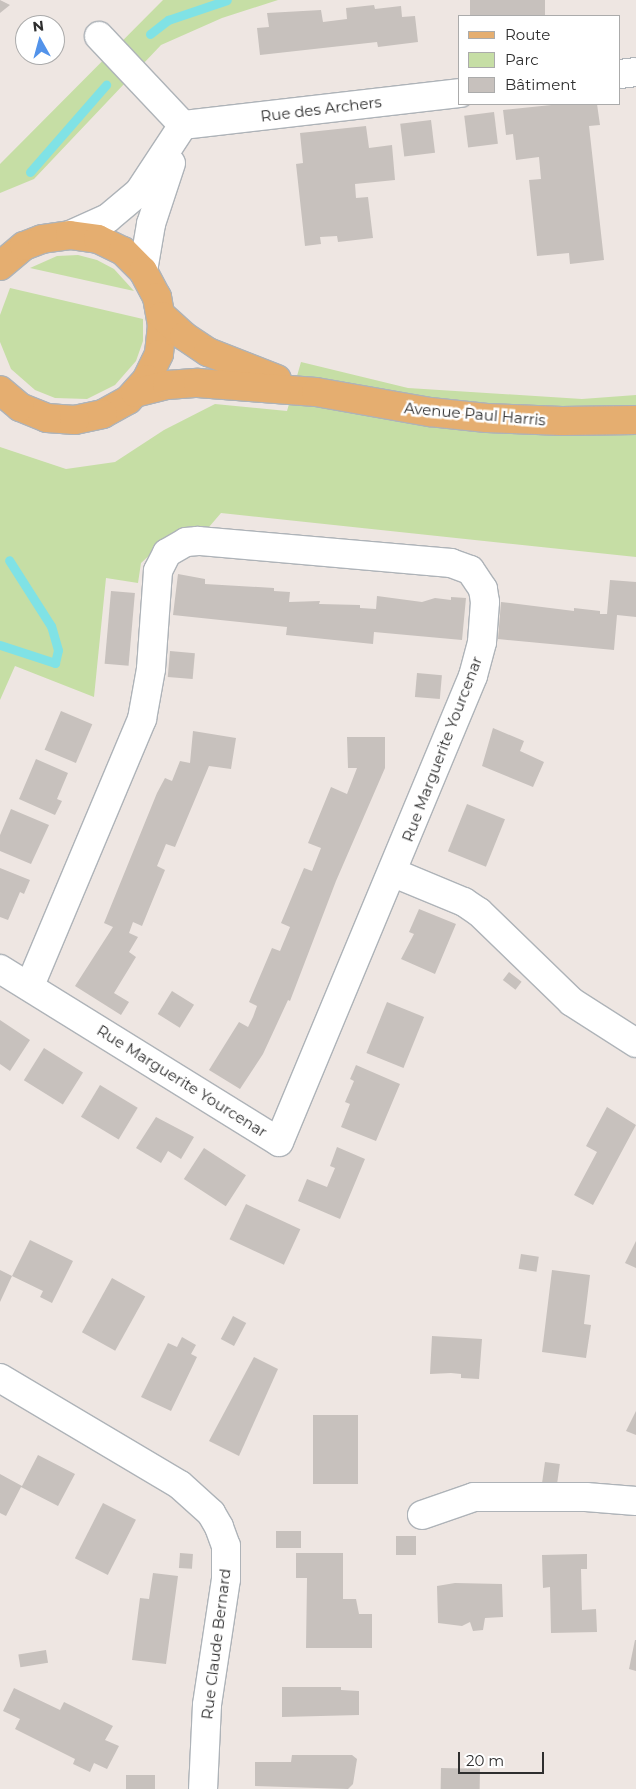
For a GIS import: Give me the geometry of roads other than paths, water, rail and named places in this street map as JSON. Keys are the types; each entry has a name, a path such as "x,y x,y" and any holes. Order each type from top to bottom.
{"main road":[{"name":"Avenue Paul Harris","path":"0,266 33,242 70,234 107,242 123,251 143,270 157,297 162,316 162,335 156,362 135,393"},
{"name":"Avenue Paul Harris","path":"162,316 184,336 208,352 316,392"},
{"name":"Avenue Paul Harris","path":"0,390 28,411 65,420 103,414 135,393 167,385 198,383 316,392 430,412 487,418 562,421 636,420"}],"street":[{"path":"99,36 183,126"},
{"path":"621,74 636,72"},
{"name":"Rue des Archers","path":"183,126 458,93"},
{"path":"70,234 108,218 139,192 183,126"},
{"path":"143,270 151,224 183,126"},
{"name":"Rue Marguerite Yourcenar","path":"0,969 279,1142 394,873 479,658 485,602 477,579 470,570 450,564 186,542 167,553 158,571 151,669 142,719 30,986"},
{"path":"394,873 464,902 479,912 572,1002 636,1044"},
{"name":"Rue Claude Bernard","path":"0,1378 180,1485 211,1513 219,1527 226,1546 226,1579 207,1705 203,1789"},
{"path":"422,1515 474,1496 586,1497 636,1501"}],"waterway":[{"path":"150,34 168,20 227,0"},
{"path":"30,172 106,85"},
{"path":"0,645 55,663 58,650 51,626 9,560"}]}
